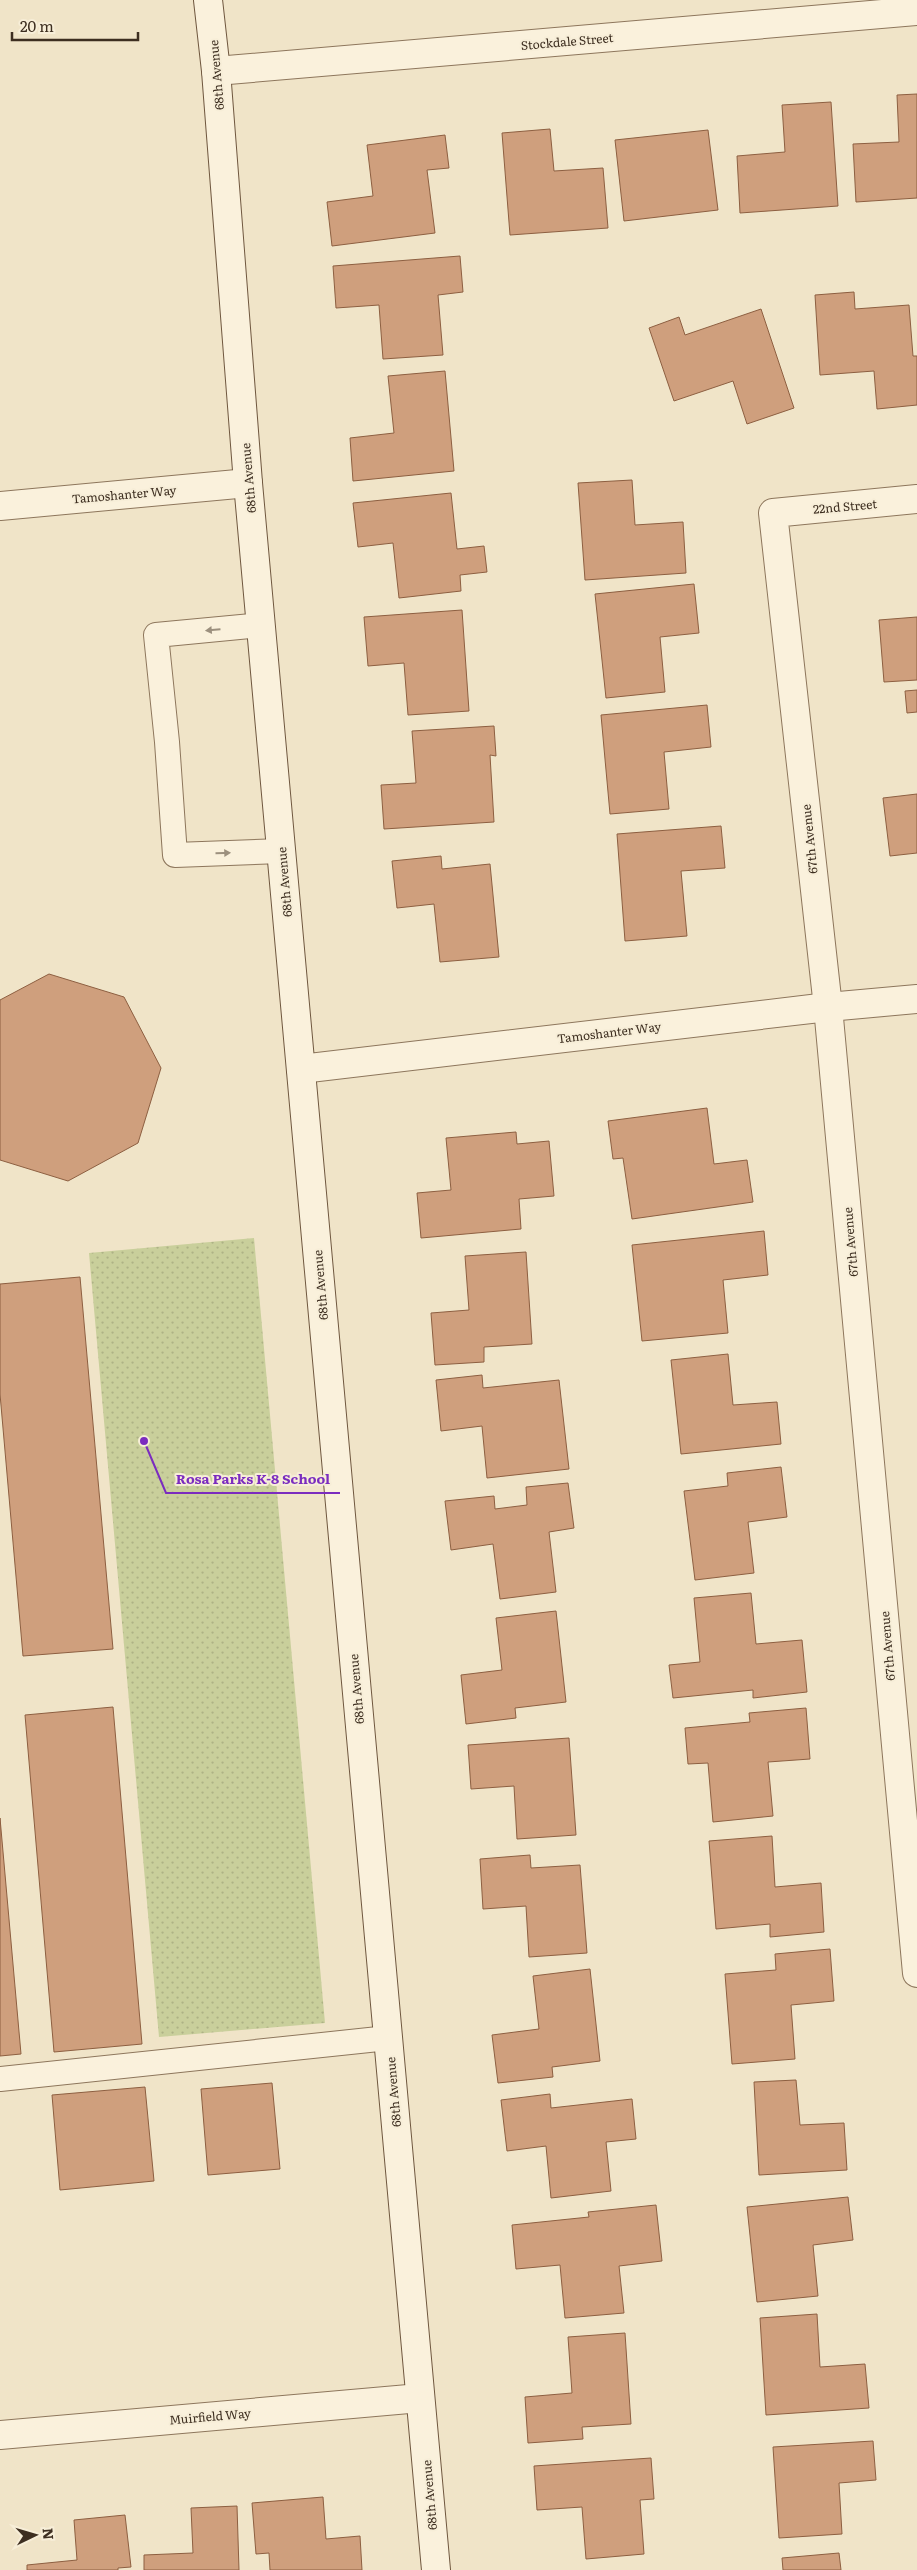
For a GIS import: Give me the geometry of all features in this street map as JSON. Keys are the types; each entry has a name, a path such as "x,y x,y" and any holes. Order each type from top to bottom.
{"street":[{"name":"68th Avenue","path":"208,0 216,71 248,483 436,2570"},
{"name":"Stockdale Street","path":"216,71 917,12"},
{"name":"Tamoshanter Way","path":"0,506 248,483"},
{"name":"22nd Street","path":"774,513 917,499"},
{"name":"67th Avenue","path":"774,513 828,1006 917,1973"},
{"name":"Tamoshanter Way","path":"300,1069 828,1006 917,998"},
{"name":"Muirfield Way","path":"0,2435 420,2398"}],"lane":[{"path":"261,625 156,635 167,742 175,855 281,851"},
{"path":"0,2079 388,2038"}],"green space":[{"path":"254,1238 325,2023 159,2037 89,1253"}],"building":[{"path":"917,94 917,198 856,202 853,144 899,142 897,95"},
{"path":"831,102 838,206 740,213 737,156 785,152 782,105"},
{"path":"550,129 554,171 603,168 608,228 510,235 502,133"},
{"path":"708,130 718,210 624,221 615,140"},
{"path":"445,135 449,168 427,170 435,233 332,246 327,202 373,196 367,145"},
{"path":"460,256 463,292 438,295 443,355 383,359 379,305 336,308 333,266"},
{"path":"854,292 855,309 909,305 913,356 917,356 917,405 877,409 874,371 820,375 815,295"},
{"path":"761,309 794,408 747,424 733,381 674,401 649,328 679,317 685,335"},
{"path":"445,371 454,471 353,481 350,438 394,433 388,376"},
{"path":"632,480 635,525 683,522 686,573 585,580 578,483"},
{"path":"451,493 457,549 484,546 487,572 460,575 461,591 399,598 393,543 358,547 353,503"},
{"path":"694,584 699,633 660,637 665,692 606,698 595,594"},
{"path":"462,610 469,711 408,715 404,663 368,666 364,617"},
{"path":"917,617 917,680 884,682 879,620"},
{"path":"917,690 917,712 907,713 905,691"},
{"path":"707,705 711,747 664,752 669,809 610,814 601,715"},
{"path":"494,726 496,756 490,755 494,822 384,829 381,785 416,783 412,731"},
{"path":"917,794 917,853 890,856 883,798"},
{"path":"721,826 725,868 681,871 687,936 625,941 617,834"},
{"path":"441,856 442,869 490,864 499,957 440,962 434,904 397,908 392,861"},
{"path":"49,974 124,997 161,1068 138,1143 68,1181 0,1160 0,1000"},
{"path":"707,1108 714,1164 747,1160 753,1202 632,1219 623,1158 613,1159 608,1121"},
{"path":"516,1132 517,1144 549,1141 554,1196 519,1199 521,1229 421,1238 417,1193 451,1190 446,1138"},
{"path":"764,1231 768,1275 723,1280 728,1333 642,1341 632,1245"},
{"path":"526,1252 532,1344 484,1347 484,1362 435,1365 431,1313 469,1310 465,1256"},
{"path":"80,1277 113,1649 23,1656 0,1394 0,1284"},
{"path":"728,1354 733,1405 777,1402 781,1444 681,1454 671,1360"},
{"path":"482,1375 483,1388 559,1380 569,1469 487,1478 482,1426 441,1431 436,1380"},
{"path":"781,1467 787,1517 748,1522 754,1573 695,1580 684,1491 728,1486 727,1473"},
{"path":"568,1483 574,1528 549,1532 556,1592 500,1599 493,1544 451,1550 445,1501 494,1496 495,1509 527,1505 526,1487"},
{"path":"751,1593 756,1644 802,1640 807,1692 753,1698 753,1690 673,1698 669,1665 700,1662 694,1598"},
{"path":"556,1611 566,1702 515,1708 516,1718 466,1724 461,1675 502,1670 496,1618"},
{"path":"113,1707 142,2044 54,2052 25,1715"},
{"path":"806,1708 810,1759 768,1762 773,1816 713,1822 708,1763 688,1764 685,1728 750,1722 749,1713"},
{"path":"569,1738 576,1835 517,1839 514,1786 471,1789 468,1745"},
{"path":"0,1818 21,2054 0,2056"},
{"path":"772,1836 775,1887 821,1883 824,1932 770,1937 770,1924 716,1929 709,1841"},
{"path":"530,1855 531,1868 580,1865 587,1953 529,1957 526,1906 483,1909 480,1859"},
{"path":"830,1949 834,2001 791,2005 795,2059 732,2064 725,1974 776,1970 775,1954"},
{"path":"590,1969 600,2061 552,2067 553,2077 498,2083 492,2035 539,2029 533,1976"},
{"path":"796,2080 800,2125 844,2123 847,2170 759,2175 754,2082"},
{"path":"272,2083 280,2169 208,2175 201,2089"},
{"path":"145,2087 154,2181 60,2190 52,2095"},
{"path":"550,2094 551,2108 632,2099 636,2139 606,2142 611,2191 551,2198 546,2146 507,2151 501,2100"},
{"path":"848,2197 853,2240 813,2245 818,2296 757,2302 747,2207"},
{"path":"656,2205 662,2261 619,2266 624,2313 565,2318 560,2265 516,2269 512,2225 589,2217 588,2212"},
{"path":"817,2314 820,2367 865,2364 869,2408 766,2415 760,2318"},
{"path":"625,2333 631,2424 582,2427 583,2439 528,2443 525,2397 572,2393 568,2337"},
{"path":"873,2441 876,2480 839,2483 842,2534 779,2538 773,2447"},
{"path":"651,2458 654,2499 640,2500 644,2554 586,2559 582,2507 537,2510 534,2466"},
{"path":"323,2497 326,2539 360,2536 362,2570 270,2570 269,2553 256,2554 252,2503"},
{"path":"237,2506 239,2570 144,2570 144,2555 193,2553 191,2508"},
{"path":"125,2515 131,2567 118,2568 118,2570 27,2570 27,2565 77,2560 74,2520"},
{"path":"839,2553 841,2570 783,2570 782,2558"}],"place":[{"name":"Rosa Parks K-8 School","path":"144,1441"}]}
